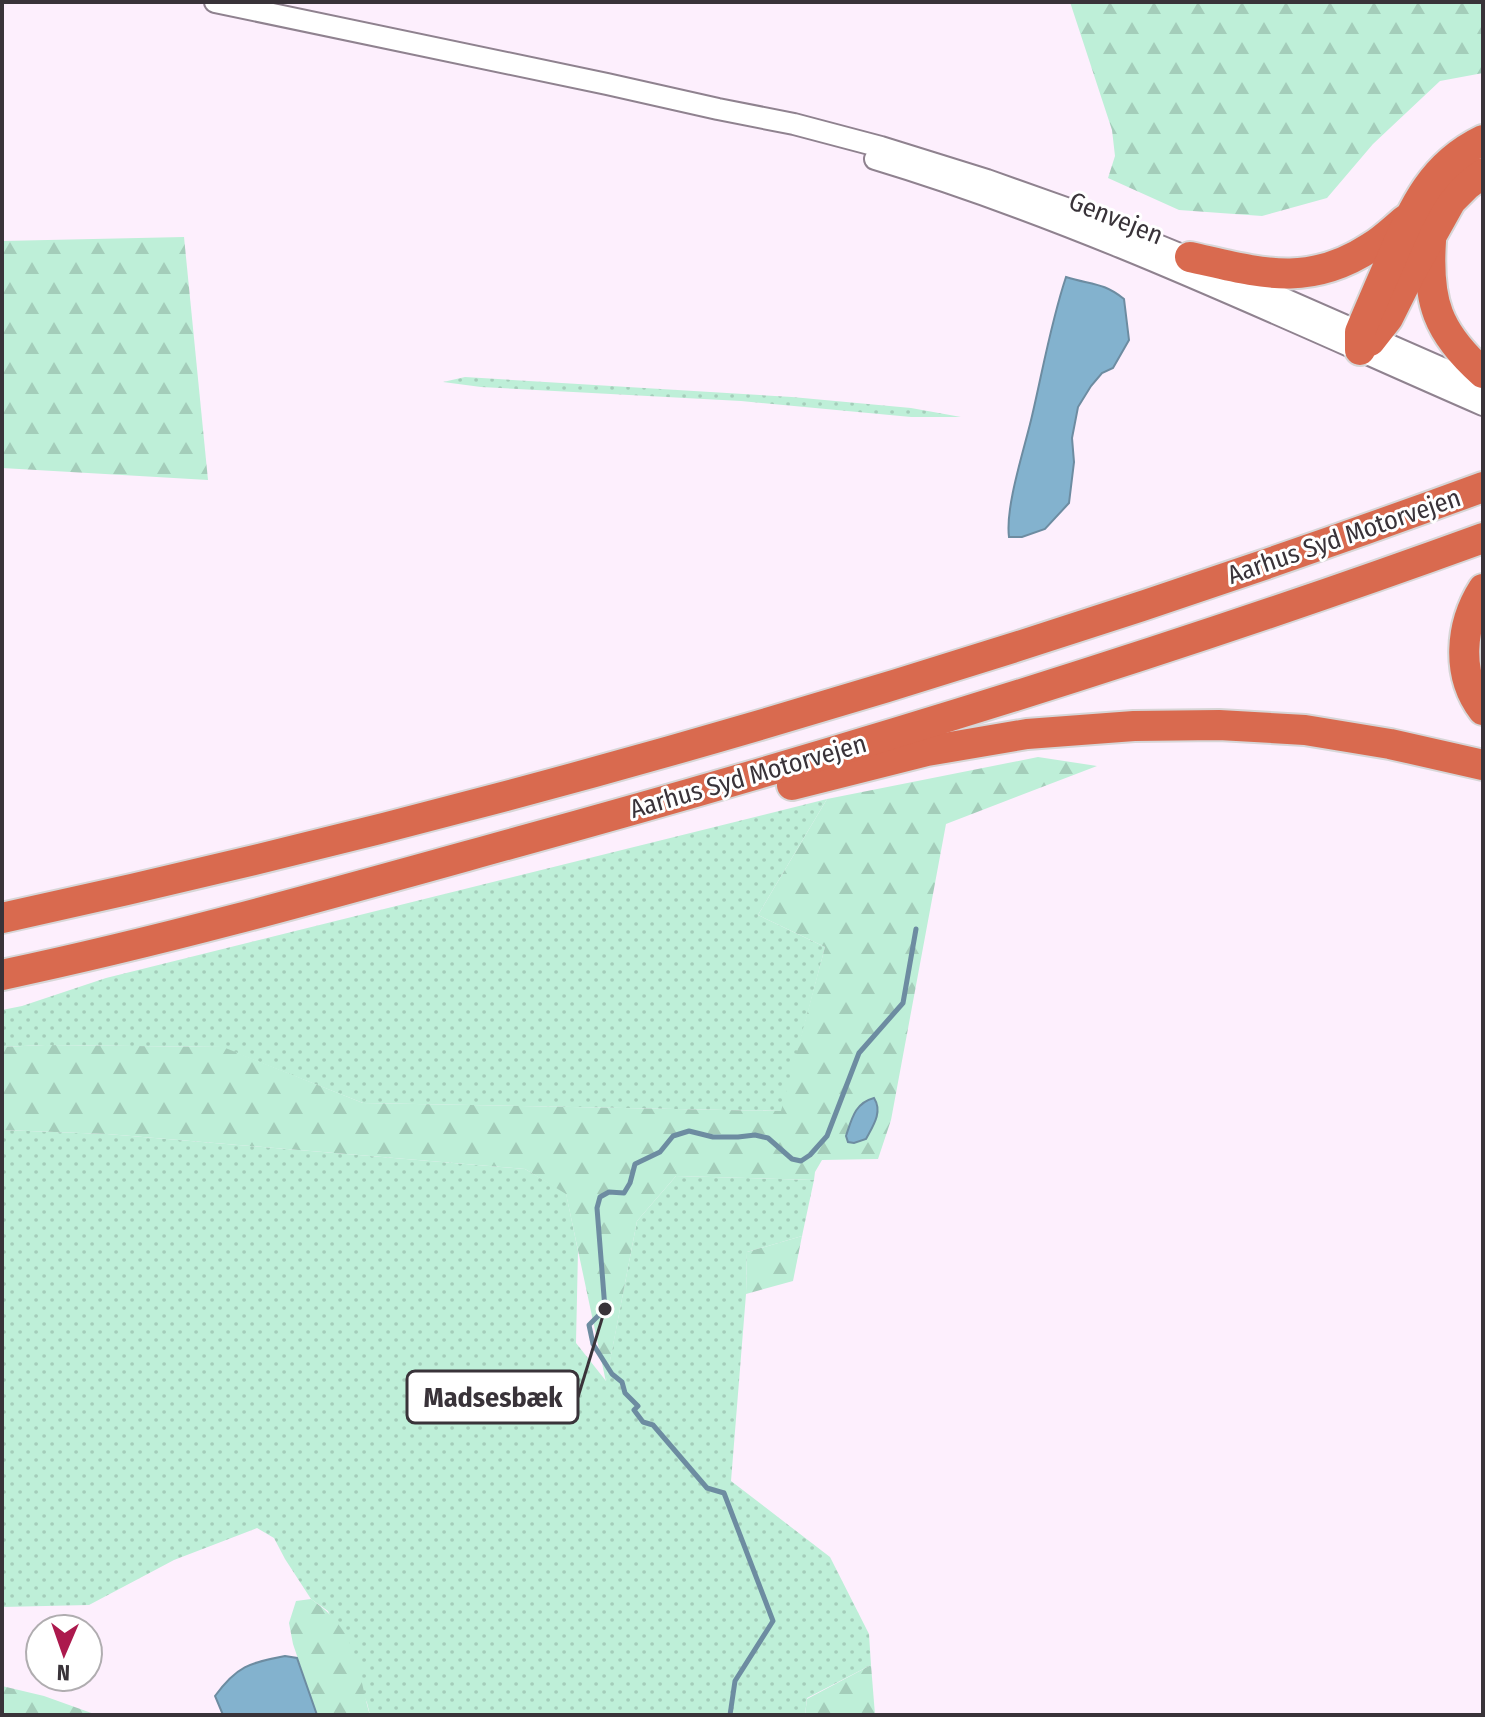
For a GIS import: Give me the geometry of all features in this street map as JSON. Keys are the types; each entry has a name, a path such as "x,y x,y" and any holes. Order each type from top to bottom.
{"highway":[{"path":"1365,340 1420,226 1427,187 1448,162 1483,140"},
{"path":"1190,257 1282,275 1331,267 1420,226 1483,173"},
{"path":"1420,226 1431,294 1438,317 1462,353 1483,373"},
{"path":"1109,616 1255,552 1483,467"},
{"name":"Aarhus Syd Motorvejen","path":"2,918 280,854 639,759 916,679 1265,565 1483,487"},
{"name":"Aarhus Syd Motorvejen","path":"2,975 295,905 927,724 1283,609 1483,538"},
{"path":"1483,589 1470,616 1464,661 1469,682 1483,710"},
{"path":"587,823 629,825 927,751 1027,734 1134,726 1219,725 1305,730 1390,744 1483,765"}],"street":[{"name":"Genvejen","path":"215,2 794,124 896,151 1080,213 1190,257 1365,340 1483,405"},
{"name":"Genvejen","path":"718,109 882,161 1059,224 1483,386"}],"green space":[{"path":"1070,2 1483,2 1483,73 1440,81 1373,144 1327,198 1262,216 1179,210 1108,178 1115,156 1112,130"},
{"path":"184,237 208,480 2,468 2,241"},
{"path":"465,377 792,397 911,408 961,417 911,417 741,401 481,387 443,382"},
{"path":"1038,757 1097,766 946,824 891,1120 878,1159 822,1160 814,1180 676,1176 637,1221 606,1382 566,1194 525,1169 107,1134 2,1130 2,1047 45,1045 223,1047 363,1103 781,1111 825,947 758,915 827,799"},
{"path":"827,799 758,915 825,947 782,1111 363,1103 221,1047 2,1047 2,1010 106,978"},
{"path":"2,1130 107,1134 525,1169 566,1193 578,1251 576,1343 606,1381 637,1221 676,1176 814,1180 802,1236 747,1252 731,1481 830,1557 869,1634 871,1665 807,1698 805,1715 370,1715 328,1611 311,1599 274,1538 257,1528 174,1560 89,1605 2,1607"},
{"path":"802,1236 793,1281 746,1294 747,1252"},
{"path":"311,1599 326,1611 347,1637 358,1665 370,1715 317,1715 289,1623 296,1601"},
{"path":"871,1665 875,1715 805,1715 807,1699"},
{"path":"2,1686 44,1696 97,1715 2,1715"}],"water":[{"path":"1066,277 1103,287 1124,299 1129,340 1113,368 1102,373 1078,407 1072,438 1074,462 1069,503 1045,529 1022,537 1009,537 1013,493"},
{"path":"874,1098 877,1114 866,1139 848,1142 846,1136 855,1112"},
{"path":"285,1656 297,1658 317,1715 223,1715 215,1696 230,1678 245,1667"}],"waterway":[{"path":"730,1715 735,1681 773,1621 724,1493 707,1488 653,1425 643,1422 634,1410 638,1406 625,1393 622,1382 612,1374 593,1344 589,1325 605,1309 597,1208 600,1197 609,1192 624,1193 635,1164 660,1152 673,1136 689,1131 713,1137 755,1135 768,1138 792,1159 801,1161 810,1155 827,1136 859,1053 903,1003 916,929"}],"place":[{"name":"Madsesbæk","path":"605,1309"}]}
